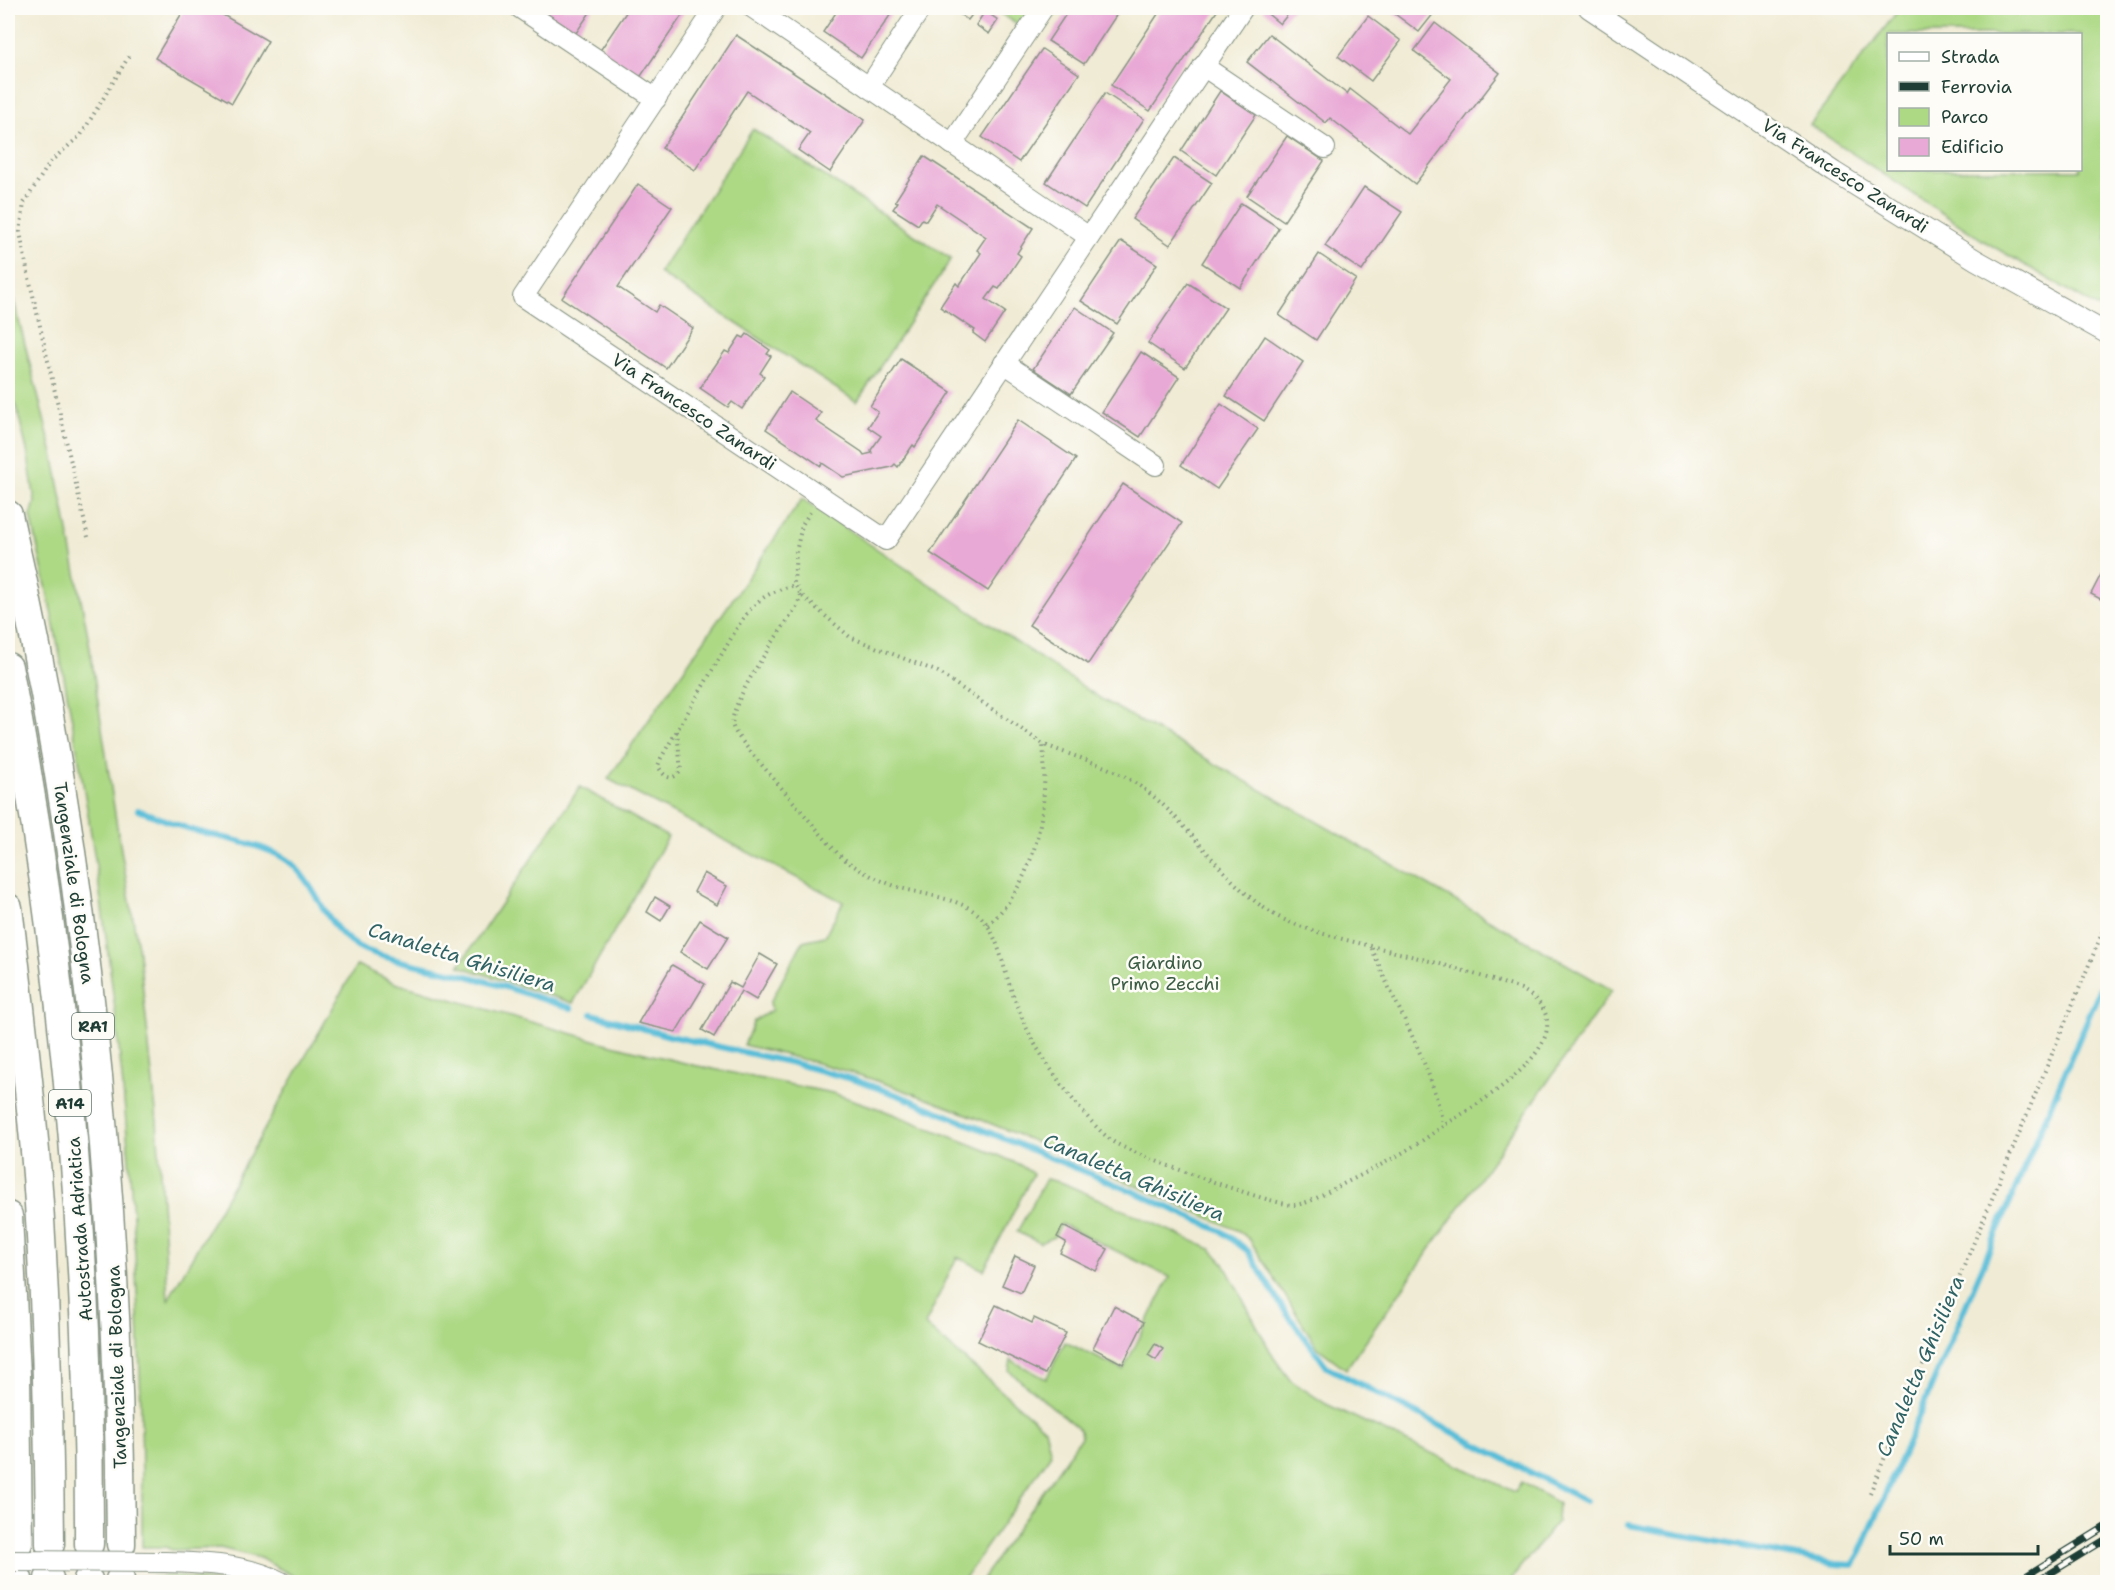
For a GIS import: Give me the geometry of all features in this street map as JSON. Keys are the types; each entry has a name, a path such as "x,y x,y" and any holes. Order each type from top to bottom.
{"highway":[{"name":"Tangenziale di Bologna","path":"8,515 62,792 92,1009 105,1141 114,1270 121,1544"},
{"name":"Autostrada Adriatica","path":"8,667 45,886 64,1039 76,1164 88,1372 89,1544"},
{"name":"A14","path":"8,908 37,1174 46,1356 50,1544"},
{"path":"8,1216 16,1365 15,1566"}],"street":[{"path":"520,8 656,99"},
{"name":"Via Francesco Zanardi","path":"716,8 524,297 886,540 1243,8"},
{"path":"753,8 1089,237"},
{"path":"869,87 921,8"},
{"path":"952,144 1043,8"},
{"name":"Via Francesco Zanardi","path":"1603,11 1834,172 1976,260 2108,334"},
{"path":"1203,66 1325,148"},
{"path":"1004,363 1156,465"},
{"path":"15,1566 164,1562 228,1566 265,1575 281,1582"}],"path":[{"path":"88,537 20,232 24,203 36,182 51,161 81,135 129,56"},
{"path":"801,595 735,706 733,726 749,750 838,854 853,866 887,883 967,907 979,915 988,925 1023,1021 1037,1046 1057,1078 1092,1123 1114,1143 1257,1196 1286,1205 1296,1204 1323,1194 1421,1143 1480,1102 1515,1075 1534,1056 1549,1030 1544,1012 1533,996 1521,989 1421,958 1304,927 1271,913 1239,887 1161,805 1132,781 1088,759 1062,753 1043,744 938,672 850,637 801,595 795,585 794,565 802,525 820,496"},
{"path":"677,730 681,771 675,777 670,778 662,773 658,766 677,730 751,607 760,597 795,585"},
{"path":"988,925 1015,895 1032,854 1044,803 1043,744"},
{"path":"1870,1493 2108,919"},
{"path":"1371,946 1428,1074 1443,1126"}],"green space":[{"path":"992,8 1037,8 1023,28"},
{"path":"1900,8 2107,8 2107,313 1984,241 1810,125"},
{"path":"753,129 951,259 857,402 659,273"},
{"path":"8,278 54,458 88,636 139,953 157,1121 168,1300 357,965 395,983 608,1044 693,1065 832,1093 880,1109 998,1155 1033,1174 984,1270 957,1257 925,1325 1045,1429 1051,1454 962,1582 304,1582 260,1558 220,1548 172,1550 165,1547 142,1547 141,1413 133,1211 115,1010 99,886 79,762 57,639 31,516 35,502 27,450 16,405 8,395"},
{"name":"Giardino Primo Zecchi","path":"802,499 1103,700 1612,990 1346,1369 1318,1348 1250,1240 1239,1231 978,1118 933,1101 853,1073 744,1045 754,1021 772,1010 770,1003 803,941 825,936 843,902 608,779"},
{"path":"580,787 668,837 573,1003 459,966"},
{"path":"1046,1179 1063,1183 1211,1249 1223,1262 1274,1358 1290,1380 1326,1404 1515,1492 1521,1482 1558,1503 1557,1522 1509,1582 980,1582 1081,1437 1080,1430 1009,1371 1011,1360 1046,1379 1065,1342 1123,1370 1170,1277 1061,1224 1054,1237 1040,1243 1017,1232"},
{"path":"172,1576 229,1582 142,1582 142,1577"}],"building":[{"path":"185,8 211,8 268,41 232,103 155,58"},
{"path":"539,8 593,8 576,33"},
{"path":"629,8 687,8 639,79 599,52"},
{"path":"786,8 799,8 795,13"},
{"path":"839,8 895,8 861,58 823,32"},
{"path":"957,8 977,8 968,20 955,11"},
{"path":"1070,8 1121,8 1084,64 1048,41"},
{"path":"1162,8 1219,8 1150,111 1111,85"},
{"path":"1265,8 1293,8 1280,24 1263,10"},
{"path":"1387,8 1438,8 1419,32"},
{"path":"985,11 998,20 989,34 976,25"},
{"path":"1368,16 1401,41 1371,81 1338,56"},
{"path":"1435,23 1500,73 1415,184 1330,118 1326,123 1247,62 1269,34 1347,94 1350,89 1408,134 1451,79 1414,51"},
{"path":"736,35 865,120 830,172 798,150 810,133 747,91 695,170 662,148"},
{"path":"1042,49 1079,74 1019,162 982,137"},
{"path":"1220,91 1256,115 1216,175 1181,151"},
{"path":"1105,93 1144,119 1085,208 1046,182"},
{"path":"1287,136 1324,161 1284,221 1247,196"},
{"path":"924,156 1033,228 1017,253 1021,256 999,289 995,287 986,299 1005,312 985,342 973,333 975,330 940,307 956,283 959,286 981,253 977,250 986,237 937,204 926,221 922,219 918,225 893,209 898,202 895,201"},
{"path":"1174,158 1212,183 1170,245 1132,219"},
{"path":"638,184 672,207 618,287 655,312 659,305 693,328 666,368 562,298"},
{"path":"1364,187 1402,212 1362,271 1325,246"},
{"path":"1241,203 1279,228 1240,288 1202,263"},
{"path":"1121,241 1157,264 1117,324 1081,301"},
{"path":"1319,254 1356,279 1316,340 1279,315"},
{"path":"1188,283 1226,308 1185,368 1148,343"},
{"path":"1075,307 1113,333 1071,394 1033,369"},
{"path":"747,334 770,350 767,354 771,356 760,373 764,376 742,409 732,402 728,407 700,388 725,351 729,353 740,336 744,338"},
{"path":"1265,336 1303,362 1264,421 1226,396"},
{"path":"1141,352 1179,377 1140,437 1102,412"},
{"path":"901,359 951,392 915,447 913,445 898,467 895,464 892,467 843,477 822,463 821,466 766,429 790,392 821,413 816,421 864,455 872,453 871,450 881,436 868,427 878,412 870,406"},
{"path":"1221,404 1258,429 1217,489 1181,465"},
{"path":"1018,420 1076,459 988,591 930,553"},
{"path":"1123,484 1182,523 1088,664 1029,625"},
{"path":"2108,561 2108,603 2091,594"},
{"path":"704,873 727,886 717,905 694,892"},
{"path":"655,897 670,906 661,921 647,912"},
{"path":"700,920 728,937 708,969 680,952"},
{"path":"760,954 777,964 756,1000 741,991 714,1037 702,1030 730,982 741,988"},
{"path":"672,965 705,984 676,1032 638,1023"},
{"path":"1063,1226 1108,1249 1096,1271 1060,1253 1066,1242 1057,1237"},
{"path":"1015,1256 1034,1265 1021,1293 1002,1285"},
{"path":"996,1305 1032,1323 1034,1318 1066,1333 1045,1374 978,1341"},
{"path":"1114,1306 1144,1322 1123,1364 1093,1348"},
{"path":"1155,1344 1163,1349 1156,1360 1148,1355"}],"waterway":[{"name":"Canaletta Ghisiliera","path":"138,810 189,829 271,851 282,857 302,875 333,923 352,943 365,950 392,959 475,978 571,1008"},
{"name":"Canaletta Ghisiliera","path":"1629,1525 1835,1564 1853,1565 1861,1552 2108,971"},
{"name":"Canaletta Ghisiliera","path":"592,1014 670,1036 793,1063 855,1080 900,1096 1137,1193 1223,1232 1248,1251 1282,1307 1327,1367 1586,1501"}],"railway":[{"path":"2016,1582 2108,1525"},
{"path":"2036,1582 2108,1538"}]}
